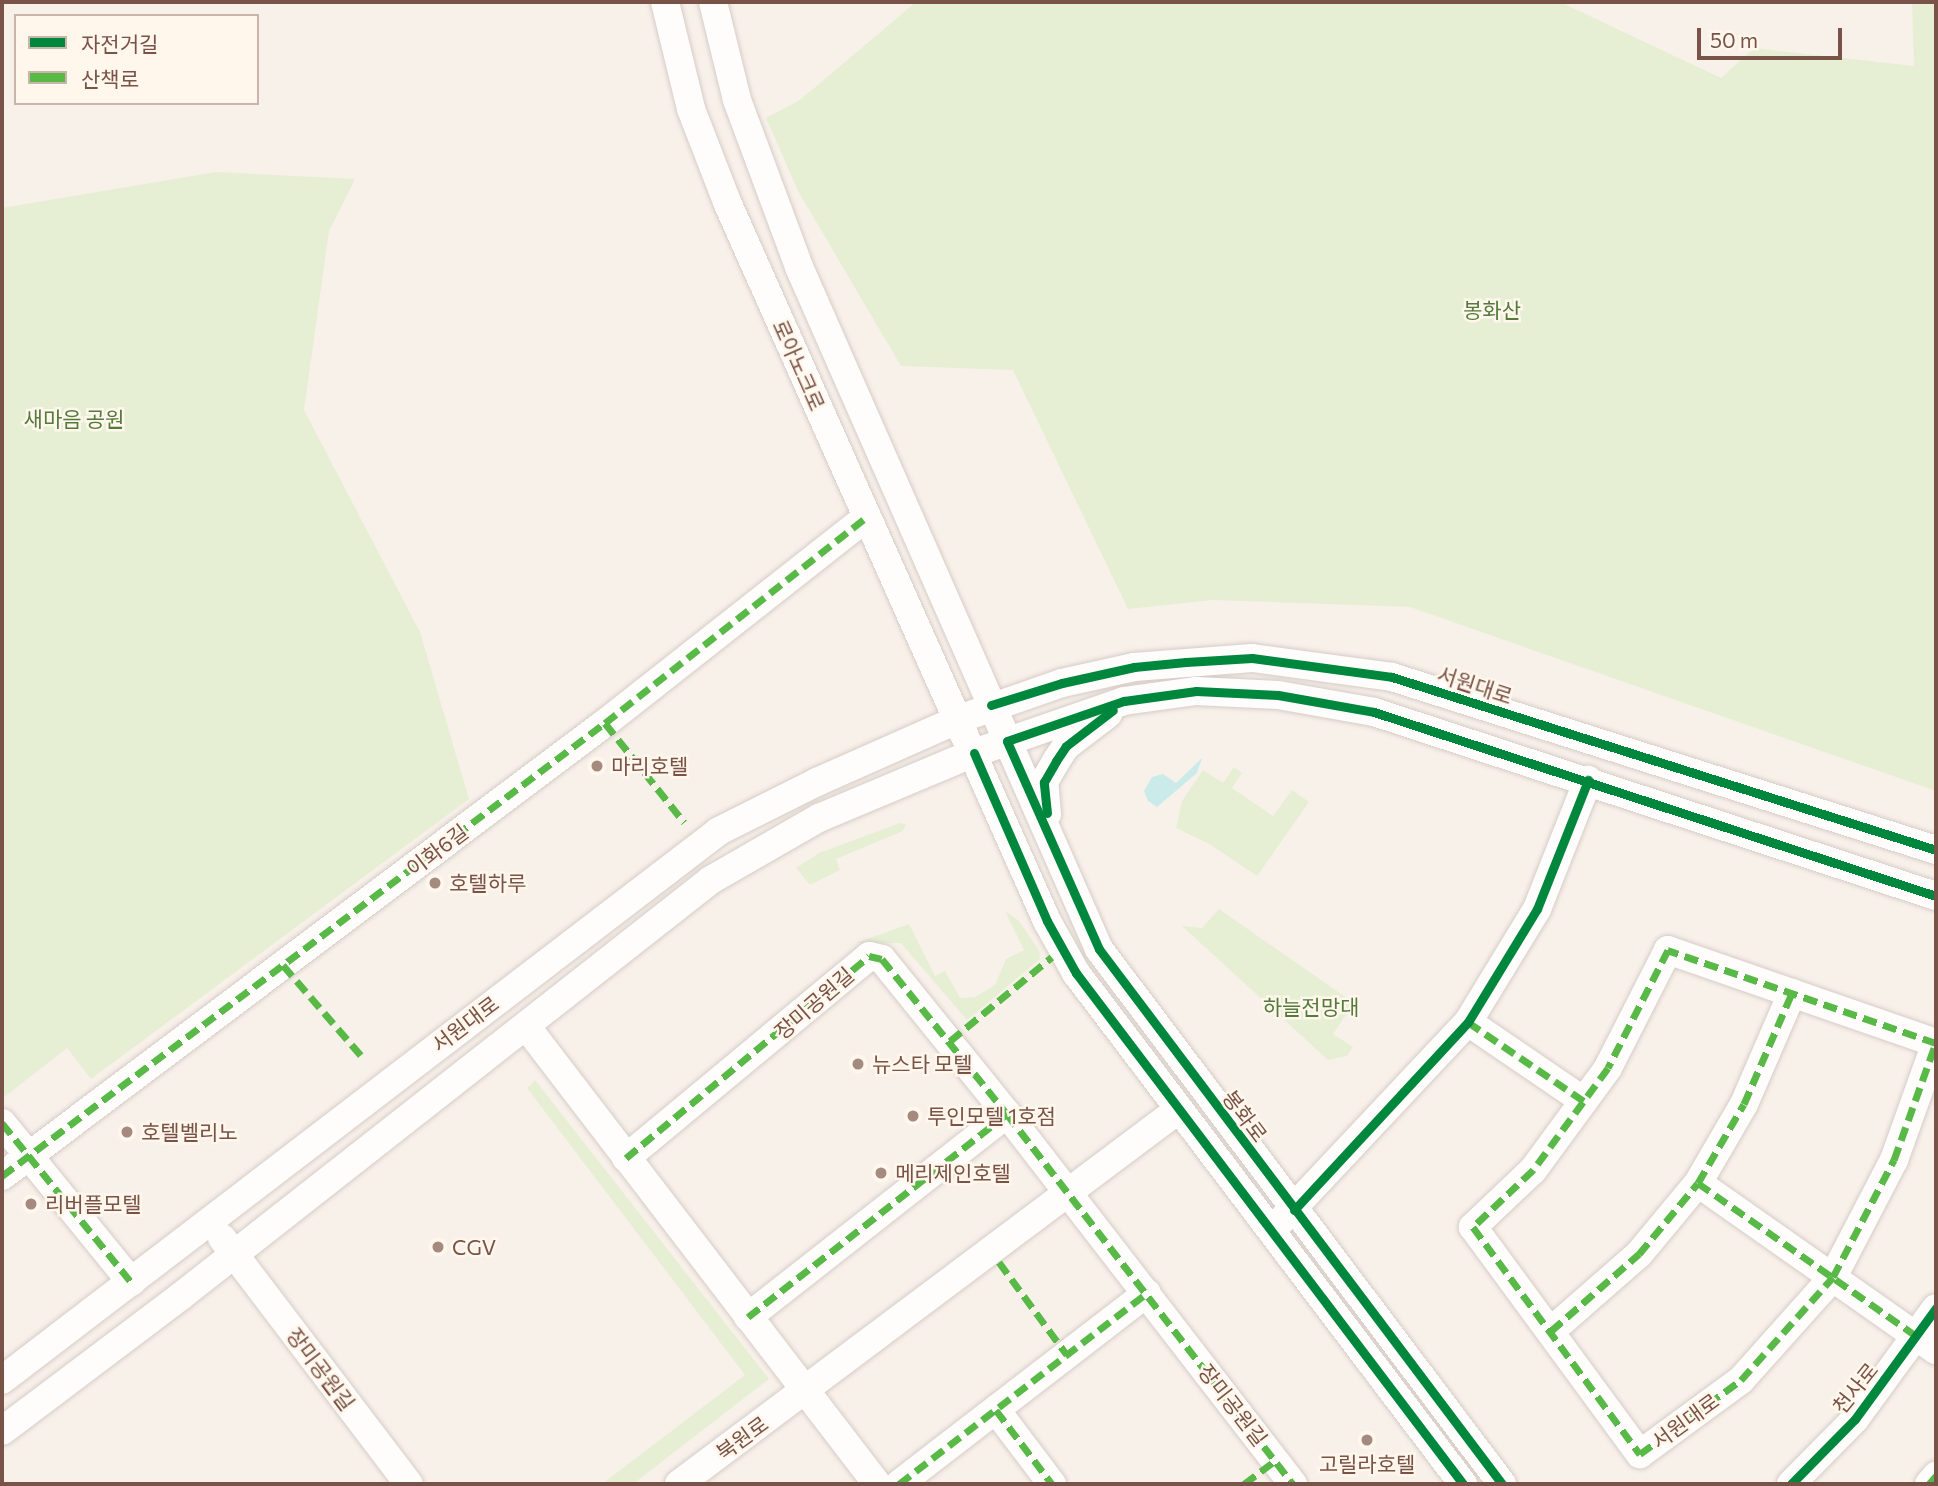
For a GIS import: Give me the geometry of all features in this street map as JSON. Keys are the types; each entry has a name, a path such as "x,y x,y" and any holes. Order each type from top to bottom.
{"street":[{"name":"로아노크로","path":"665,2 691,109 764,287 974,752"},
{"name":"로아노크로","path":"713,2 737,100 799,267 1007,741"},
{"path":"764,287 799,267"},
{"name":"이화6길","path":"2,1176 594,731 867,517"},
{"name":"서원대로","path":"2,1380 719,831 817,782 991,705 1074,680 1186,662 1252,657 1392,677 1936,850"},
{"path":"1007,741 1124,701 1196,691 1278,695 1374,712 1936,896"},
{"path":"1059,853 1043,803 1044,782 1066,746 1124,701"},
{"name":"서원대로","path":"2,1431 526,1026 669,911 763,847 974,752 1007,741"},
{"name":"봉화로","path":"1007,741 1100,949 1502,1484"},
{"path":"974,752 1047,921 1076,974 1463,1484"},
{"path":"1270,1229 1294,1210 1468,1022 1537,909 1588,780"},
{"name":"서원대로","path":"1668,950 1792,993 1936,1043 1894,1160 1833,1277 1741,1380 1640,1454 1473,1227 1533,1170 1608,1068 1668,950"},
{"name":"장미공원길","path":"626,1158 869,956 893,968 1293,1484"},
{"path":"1551,1331 1639,1254 1699,1182 1744,1104 1792,993"},
{"path":"1468,1022 1584,1101"},
{"name":"서원대로","path":"526,1026 806,1392"},
{"path":"877,1484 806,1392 1178,1110"},
{"path":"748,1317 1007,1114"},
{"path":"2,1123 31,1153 131,1282"},
{"path":"1699,1182 1927,1344"},
{"name":"장미공원길","path":"210,1222 409,1484"},
{"path":"899,1484 1147,1293"},
{"name":"천사로","path":"1793,1484 1927,1344 1936,1308"},
{"name":"북원로","path":"679,1484 806,1392"},
{"path":"996,1410 1052,1484"},
{"path":"1929,1484 1936,1476"}],"green space":[{"name":"봉화산","path":"916,2 1560,2 1721,78 1754,48 1914,66 1912,2 1936,2 1936,791 1410,607 1213,600 1128,609 1013,370 901,366 798,191 766,118 800,100"},
{"name":"새마음 공원","path":"216,172 355,179 329,231 304,410 420,632 469,799 91,1079 67,1048 2,1099 2,208"},
{"path":"1234,767 1242,773 1232,788 1273,816 1292,790 1309,802 1257,876 1211,845 1176,828 1182,801 1203,770 1223,783"},
{"path":"900,823 906,824 903,831 836,859 840,870 810,885 796,868 819,853"},
{"name":"하늘전망대","path":"1219,909 1354,1003 1333,1034 1353,1047 1347,1056 1328,1060 1182,926 1202,928"},
{"path":"1005,911 1019,921 1039,950 1040,959 967,1020 901,943 856,943 909,924 935,976 945,971 960,998 975,997 995,985 1006,959 1024,950"},
{"path":"535,1080 769,1379 633,1484 602,1484 745,1375 527,1088"}],"water":[{"path":"1202,758 1197,773 1157,807 1148,801 1144,791 1152,777 1163,774 1176,783"}],"marked path":[{"path":"2,1176 605,723 867,517"},
{"path":"605,723 684,822"},
{"path":"1668,950 1936,1043 1894,1160 1833,1277 1741,1380 1640,1454 1473,1227 1533,1170 1608,1068 1668,950"},
{"path":"626,1158 869,956 882,959 1007,1114 1293,1484"},
{"path":"950,1041 1052,957"},
{"path":"283,965 364,1059"},
{"path":"1551,1331 1639,1254 1698,1183 1744,1104 1792,993"},
{"path":"1468,1022 1584,1101"},
{"path":"748,1317 1007,1114"},
{"path":"2,1123 131,1282"},
{"path":"1698,1183 1918,1337"},
{"path":"999,1262 1067,1355"},
{"path":"899,1484 1147,1293"},
{"path":"996,1410 1052,1484"},
{"path":"1244,1484 1276,1460"},
{"path":"1929,1484 1936,1476"}],"cycle path":[{"path":"991,705 1062,683 1134,667 1186,662 1252,658 1392,677 1936,850"},
{"path":"1502,1484 1099,949 1007,741 1124,701 1196,691 1278,695 1374,712 1936,896"},
{"path":"1047,813 1044,782 1056,761 1066,746 1113,710"},
{"path":"974,753 1047,921 1076,973 1463,1484"},
{"path":"1294,1210 1468,1022 1537,909 1588,780"},
{"path":"1791,1484 1855,1419 1936,1308"}],"place":[{"name":"마리호텔","path":"597,766"},
{"name":"호텔하루","path":"435,883"},
{"name":"뉴스타 모텔","path":"858,1064"},
{"name":"투인모텔 1호점","path":"913,1116"},
{"name":"호텔벨리노","path":"127,1132"},
{"name":"메리제인호텔","path":"881,1173"},
{"name":"리버플모텔","path":"31,1204"},
{"name":"CGV","path":"438,1247"},
{"name":"고릴라호텔","path":"1367,1440"}]}
